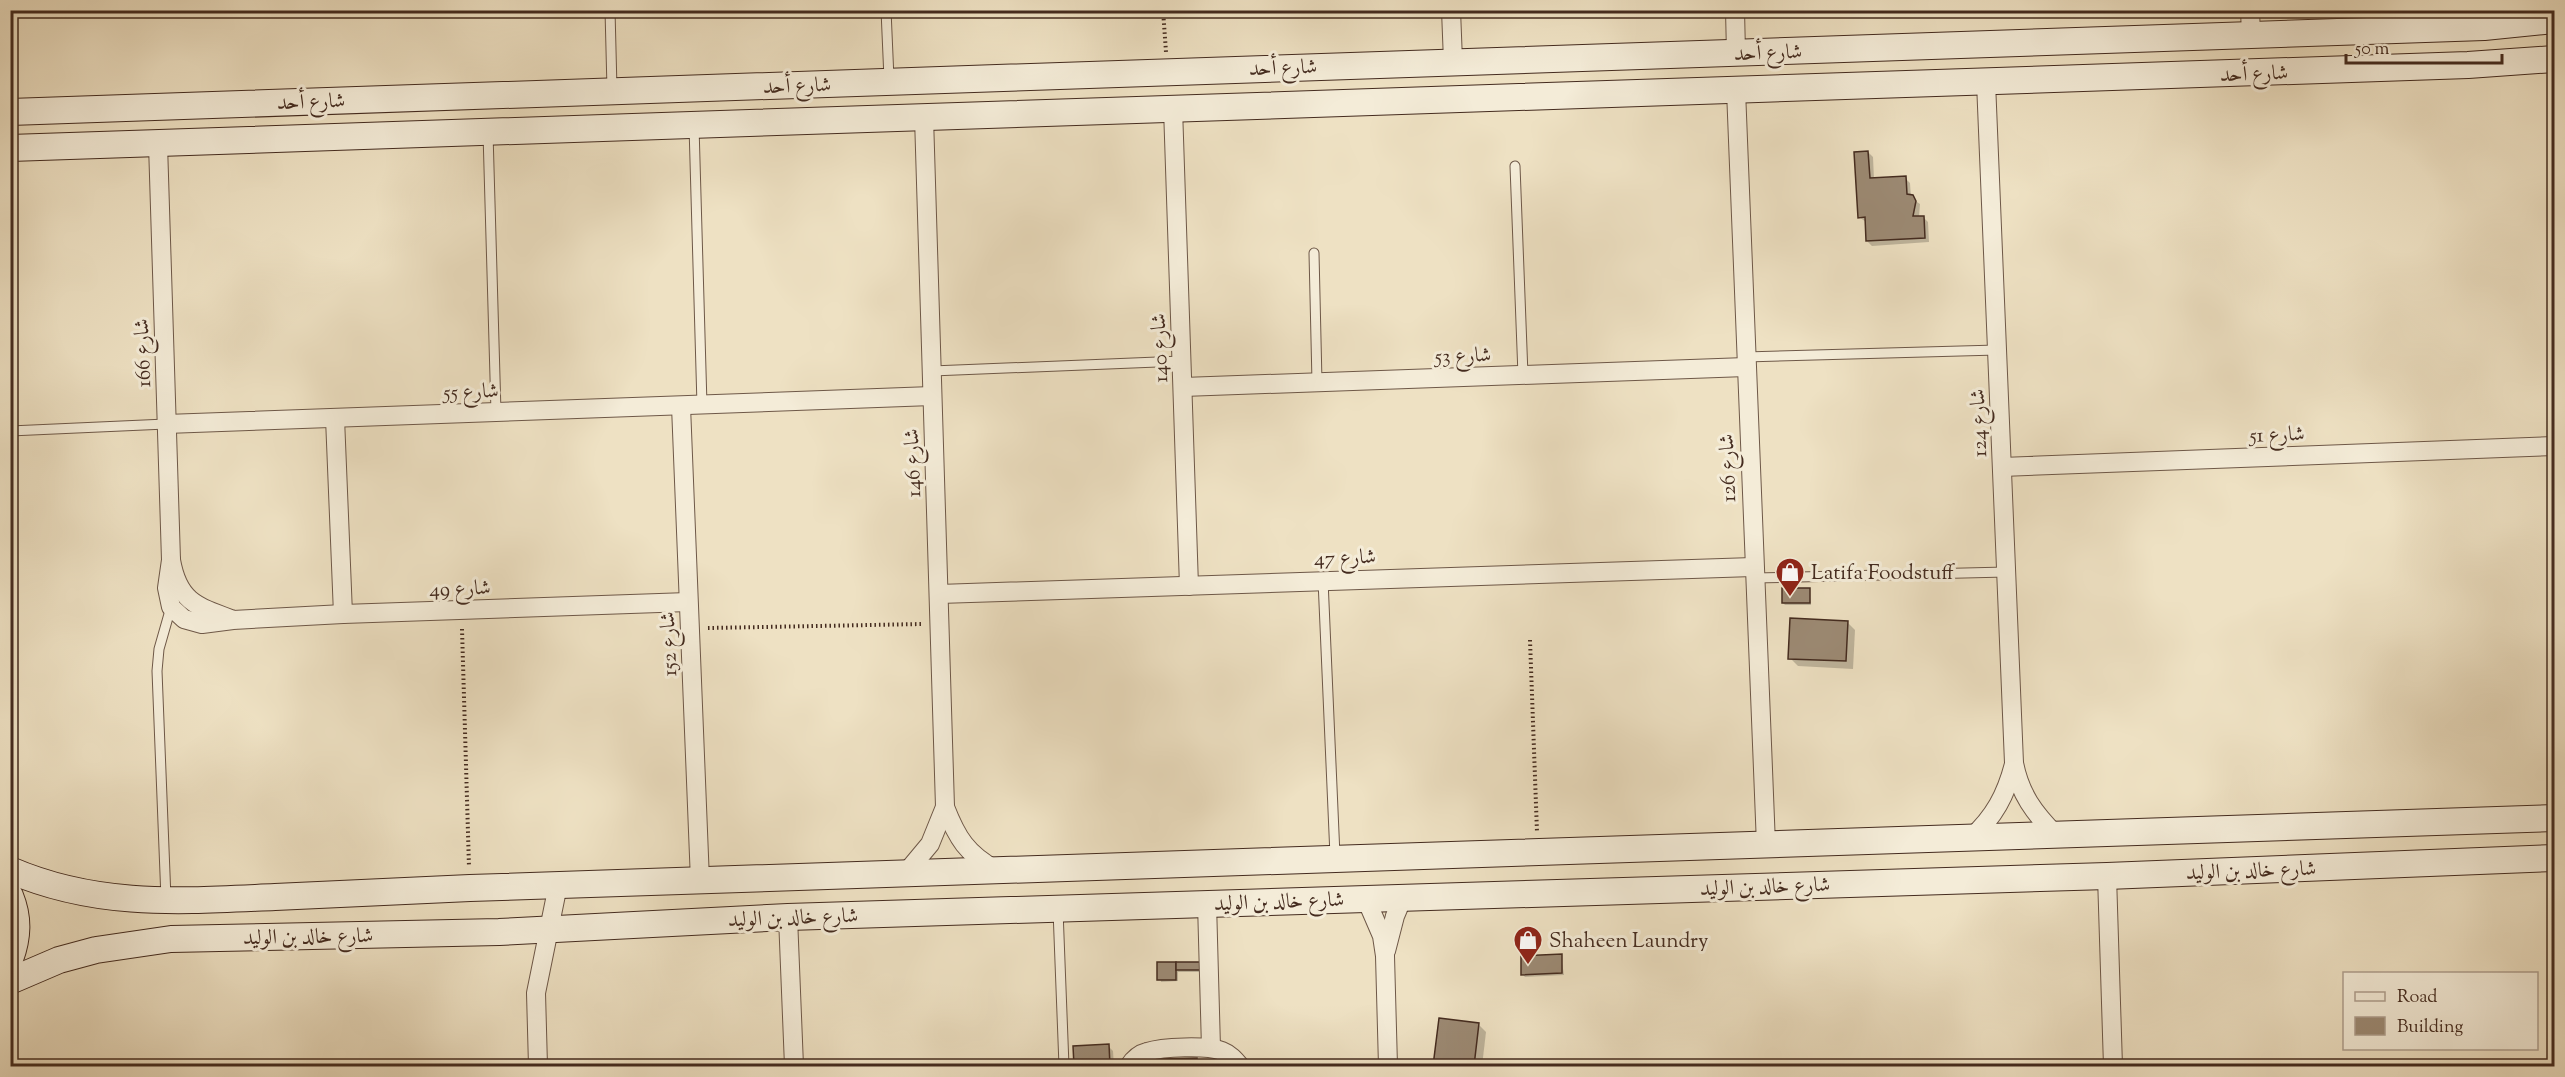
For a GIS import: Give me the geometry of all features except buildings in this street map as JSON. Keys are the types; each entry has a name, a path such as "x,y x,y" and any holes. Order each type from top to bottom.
{"street":[{"path":"1451,10 1453,61"},
{"path":"1735,10 1736,53"},
{"name":"شارع أحد","path":"10,112 1736,53 2251,23 2323,33 2484,27 2554,20"},
{"path":"2323,33 2323,70"},
{"path":"1701,54 1712,68 1712,77 1709,86 1701,92"},
{"name":"شارع أحد","path":"10,148 1701,92 2501,64 2554,59"},
{"path":"1062,76 1055,83 1054,100 1067,112"},
{"name":"شارع 124","path":"1986,82 2014,763 2018,783 2027,802 2056,835"},
{"name":"شارع 126","path":"1736,90 1753,572 1766,845"},
{"path":"590,130 600,92"},
{"name":"شارع 140","path":"1173,108 1189,586"},
{"path":"38,111 28,125 28,134 39,148"},
{"name":"شارع 146","path":"924,117 945,807 964,845 978,860 996,870"},
{"name":"شارع 166","path":"158,144 171,560 167,588 171,608"},
{"name":"شارع 53","path":"1183,387 1523,375 1746,362"},
{"name":"شارع 55","path":"166,424 932,396"},
{"name":"شارع 152","path":"681,406 700,881"},
{"path":"335,418 343,614"},
{"name":"شارع 51","path":"2002,467 2554,446"},
{"name":"شارع 166","path":"171,560 178,587 187,599 198,607 232,620"},
{"name":"شارع 47","path":"939,594 1323,580 1753,572"},
{"name":"شارع 49","path":"232,620 688,602"},
{"path":"171,608 177,615 193,623 232,620"},
{"name":"شارع 124","path":"1971,838 1987,824 2000,805 2014,763"},
{"name":"شارع 146","path":"905,874 930,844 945,807"},
{"name":"شارع خالد بن الوليد","path":"10,870 79,892 110,898 166,901 470,888 1530,851 2554,818"},
{"path":"1524,893 1511,882 1509,874 1511,865 1530,851"},
{"path":"1465,896 1476,883 1478,875 1476,867 1466,854"},
{"name":"شارع خالد بن الوليد","path":"10,981 59,960 96,950 171,939 550,929 788,917 2107,876 2554,858"},
{"path":"2107,876 2114,1066"},
{"path":"538,1066 536,993 558,885"},
{"path":"10,896 16,911 16,940 10,958"},
{"path":"1385,956 1392,926 1403,897"},
{"path":"1366,899 1382,936 1385,956 1388,1066"},
{"path":"1207,903 1211,1048"},
{"path":"788,917 794,1066"},
{"path":"1129,1066 1136,1057 1144,1052 1211,1048 1223,1051 1240,1066"}],"lane":[{"path":"600,92 610,10"},
{"path":"886,10 890,81"},
{"path":"694,126 702,405"},
{"path":"488,133 496,412"},
{"path":"1515,166 1523,375"},
{"path":"1314,253 1317,382"},
{"path":"1746,362 1997,350"},
{"path":"932,370 1182,361"},
{"name":"شارع 55","path":"10,430 166,424"},
{"path":"1753,572 2006,572"},
{"path":"1323,580 1335,859"},
{"path":"166,901 157,670 164,627 171,608"},
{"path":"1058,908 1064,1066"}],"path":[{"path":"1163,10 1168,71"},
{"path":"462,610 470,888"},
{"path":"689,629 939,623"},
{"path":"1530,640 1530,851"}],"place":[{"name":"Latifa Foodstuff","path":"1790,598"},
{"name":"Shaheen Laundry","path":"1528,966"}]}
